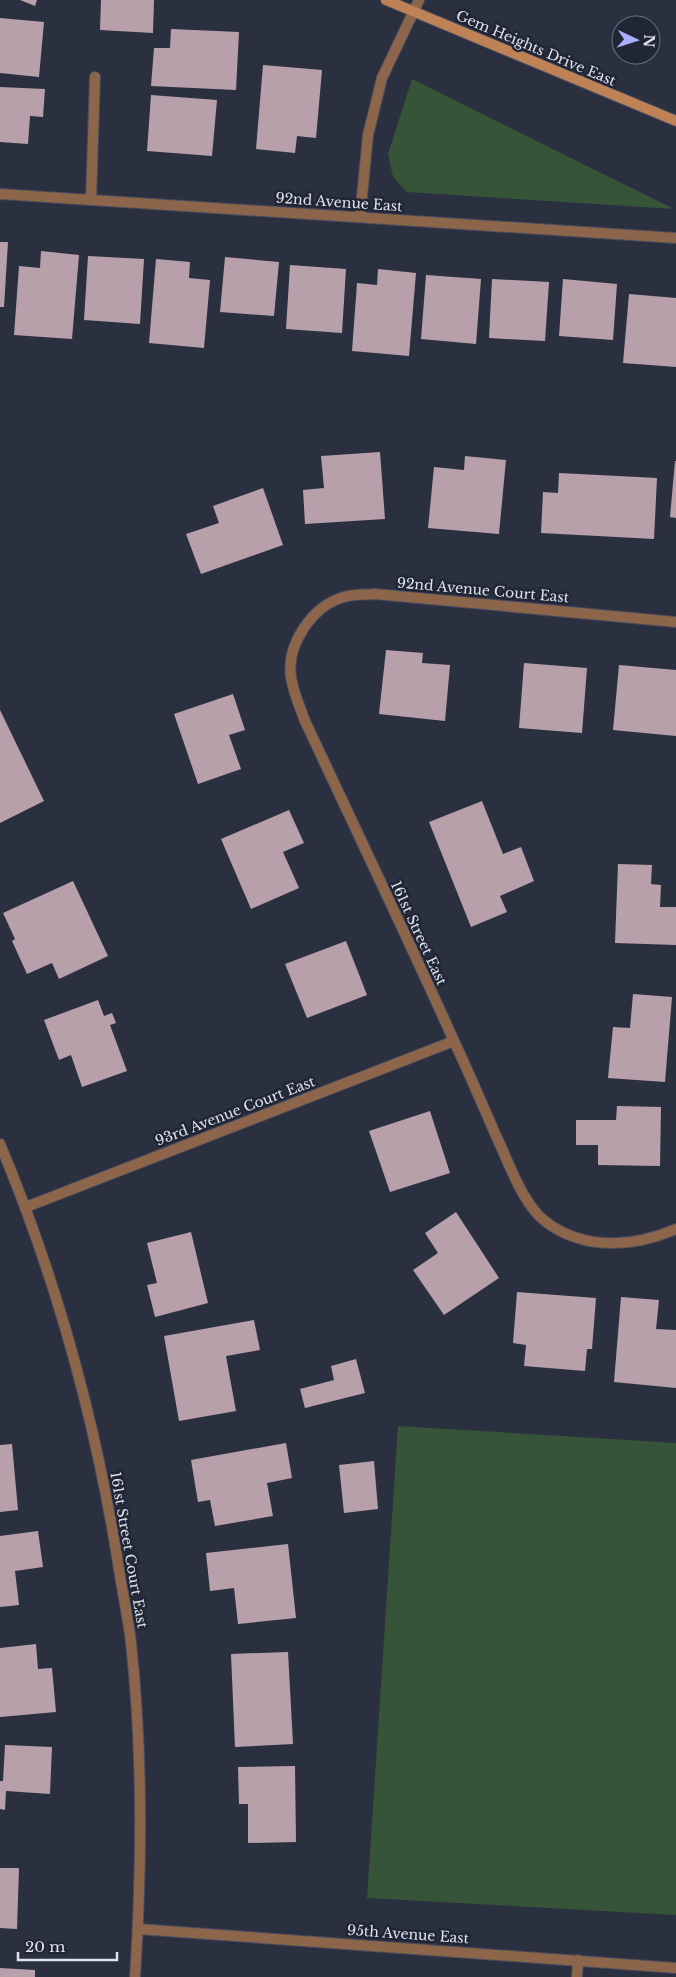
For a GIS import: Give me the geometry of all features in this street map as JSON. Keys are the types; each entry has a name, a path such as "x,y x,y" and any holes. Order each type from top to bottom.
{"street":[{"name":"Gem Heights Drive East","path":"386,0 676,121"},
{"path":"360,217 368,135 382,78 420,0"},
{"path":"91,200 96,77"},
{"name":"92nd Avenue East","path":"0,194 676,238"},
{"name":"92nd Avenue Court East","path":"302,633 321,609 344,597 375,594 676,622"},
{"name":"161st Street East","path":"302,633 291,652 291,677 305,722 454,1041 521,1191 545,1221 578,1238 596,1242 631,1244 659,1237 676,1229"},
{"name":"93rd Avenue Court East","path":"26,1207 454,1041"},
{"name":"161st Street Court East","path":"0,1144 26,1207 68,1334 92,1421 109,1504 128,1626 137,1731 140,1849 138,1929 134,1977"},
{"name":"95th Avenue East","path":"138,1929 676,1968"},
{"path":"577,1977 578,1960"}],"green space":[{"path":"412,79 674,209 407,192 393,177 388,154"},
{"path":"398,1426 676,1443 676,1915 367,1898"}],"building":[{"path":"20,0 37,0 35,6"},
{"path":"101,0 154,0 153,33 100,30"},
{"path":"0,18 44,22 39,77 0,73"},
{"path":"171,29 239,32 236,90 151,86 154,48 170,48"},
{"path":"263,65 322,70 316,138 297,136 295,153 256,149"},
{"path":"0,87 45,89 43,117 30,116 28,144 0,142"},
{"path":"151,95 217,100 212,156 147,151"},
{"path":"0,242 8,242 4,307 0,307"},
{"path":"41,251 79,255 72,339 14,335 19,266 40,268"},
{"path":"88,256 144,259 140,324 84,320"},
{"path":"225,257 279,262 274,316 220,312"},
{"path":"156,259 190,262 189,278 210,280 204,348 149,343"},
{"path":"290,265 346,269 342,333 286,329"},
{"path":"378,269 416,273 409,356 352,351 357,283 377,285"},
{"path":"426,275 481,279 476,344 421,339"},
{"path":"492,279 549,282 545,341 489,338"},
{"path":"563,279 617,284 613,340 559,336"},
{"path":"629,294 676,298 676,367 623,363"},
{"path":"380,452 385,519 305,524 303,490 324,488 321,456"},
{"path":"465,456 506,460 499,534 428,528 434,467 464,470"},
{"path":"676,461 676,518 670,517"},
{"path":"559,473 657,478 654,539 541,533 543,492 558,493"},
{"path":"263,488 283,545 201,574 186,534 219,523 213,506"},
{"path":"386,650 423,653 422,663 450,665 445,721 379,714"},
{"path":"524,663 587,668 582,733 519,728"},
{"path":"619,665 676,670 676,736 613,730"},
{"path":"233,694 245,730 229,735 241,769 198,784 174,714"},
{"path":"0,710 44,801 0,823"},
{"path":"482,801 503,854 521,847 534,881 500,896 507,912 471,927 429,822"},
{"path":"289,810 304,843 283,852 299,888 251,909 221,839"},
{"path":"618,864 652,865 651,884 661,885 660,907 676,907 676,945 615,943"},
{"path":"73,881 108,956 59,979 52,963 27,974 12,941 15,939 3,913"},
{"path":"346,941 367,995 307,1018 285,964"},
{"path":"633,994 672,997 665,1082 608,1078 613,1027 630,1028"},
{"path":"98,1000 104,1016 112,1013 116,1023 110,1025 127,1071 82,1087 71,1055 59,1060 44,1020"},
{"path":"617,1106 661,1107 660,1166 598,1165 598,1145 576,1145 576,1120 616,1120"},
{"path":"430,1111 450,1173 390,1192 369,1131"},
{"path":"456,1212 499,1278 444,1315 413,1270 438,1253 425,1233"},
{"path":"191,1232 208,1303 155,1317 147,1285 157,1283 147,1243"},
{"path":"517,1292 596,1298 592,1349 587,1349 585,1371 524,1366 526,1345 513,1343"},
{"path":"621,1297 659,1300 656,1329 676,1330 676,1388 614,1382"},
{"path":"254,1320 260,1350 226,1356 236,1411 179,1421 164,1336"},
{"path":"356,1359 365,1393 305,1408 300,1389 334,1380 331,1366"},
{"path":"286,1443 292,1478 267,1483 273,1516 215,1526 210,1500 198,1502 191,1460"},
{"path":"12,1444 18,1510 0,1512 0,1445"},
{"path":"374,1461 378,1509 344,1513 339,1465"},
{"path":"38,1531 43,1567 15,1571 19,1605 0,1607 0,1536"},
{"path":"288,1544 296,1618 238,1624 234,1588 210,1591 206,1553"},
{"path":"36,1644 38,1669 52,1668 56,1712 0,1717 0,1648"},
{"path":"288,1652 293,1744 235,1747 231,1654"},
{"path":"5,1745 52,1747 50,1794 6,1791 5,1810 0,1809 0,1781 3,1781"},
{"path":"295,1766 296,1842 248,1843 248,1804 239,1804 238,1767"},
{"path":"0,1868 19,1868 17,1929 0,1928"},
{"path":"0,1968 35,1970 35,1977 0,1977"}]}
